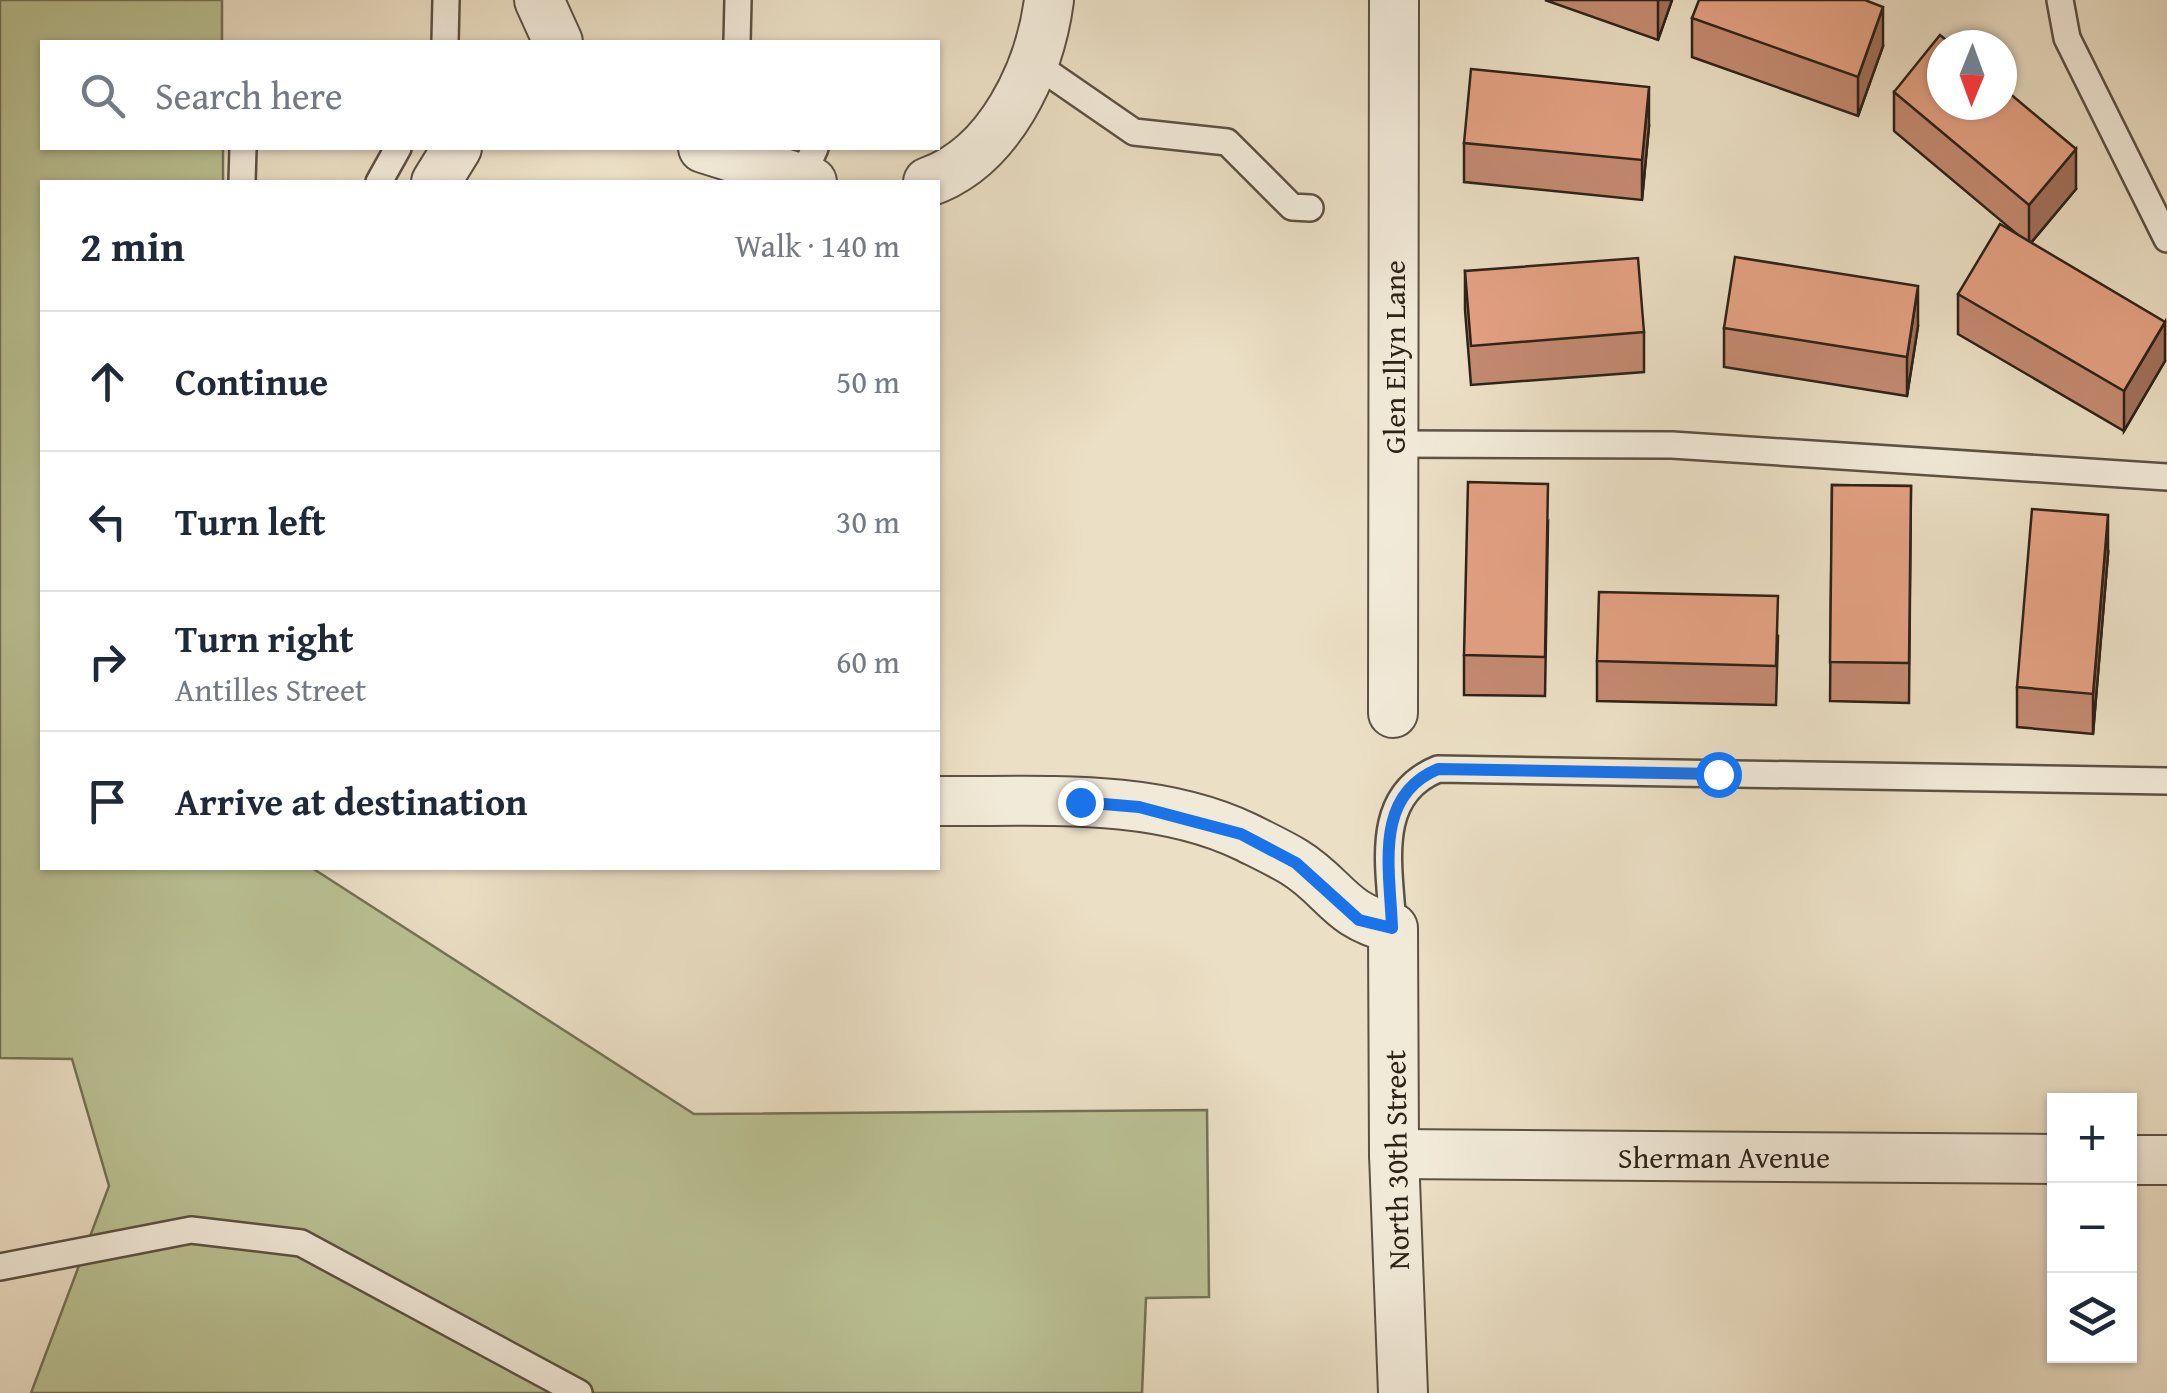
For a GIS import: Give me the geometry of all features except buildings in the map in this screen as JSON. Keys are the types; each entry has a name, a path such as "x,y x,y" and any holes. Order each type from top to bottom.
{"street":[{"path":"539,0 557,40"},
{"path":"934,180 984,144 1020,96 1044,39 1049,0"},
{"name":"Glen Ellyn Lane","path":"1392,713 1394,0"},
{"path":"437,180 456,150"},
{"path":"714,150 810,170"},
{"path":"940,801 1080,802 1139,807 1192,820 1241,834 1296,863 1359,920 1392,928"},
{"name":"North 30th Street","path":"1392,928 1394,1154 1403,1393"},
{"name":"Sherman Avenue","path":"1394,1154 2047,1159"},
{"path":"2137,1160 2167,1160"}],"lane":[{"path":"446,0 446,40"},
{"path":"738,0 738,40"},
{"path":"2060,0 2067,38 2167,239"},
{"path":"1034,63 1134,132 1227,142 1292,207 1310,208"},
{"path":"242,150 242,180"},
{"path":"380,180 397,150"},
{"path":"1394,444 1672,445 2167,477"},
{"path":"1392,928 1389,847 1398,799 1414,779 1438,769 2167,781"},
{"path":"0,1268 191,1230 300,1244 579,1393"}],"green space":[{"path":"0,0 222,0 222,40 40,40 40,150 223,150 223,180 40,180 40,870 315,870 694,1114 1207,1110 1209,1297 1146,1298 1142,1393 31,1393 109,1186 72,1059 0,1058"}],"route":[{"path":"1080,802 1139,807 1241,834 1296,863 1359,920 1392,928 1389,847 1398,799 1414,779 1438,769 1718,774"}]}
